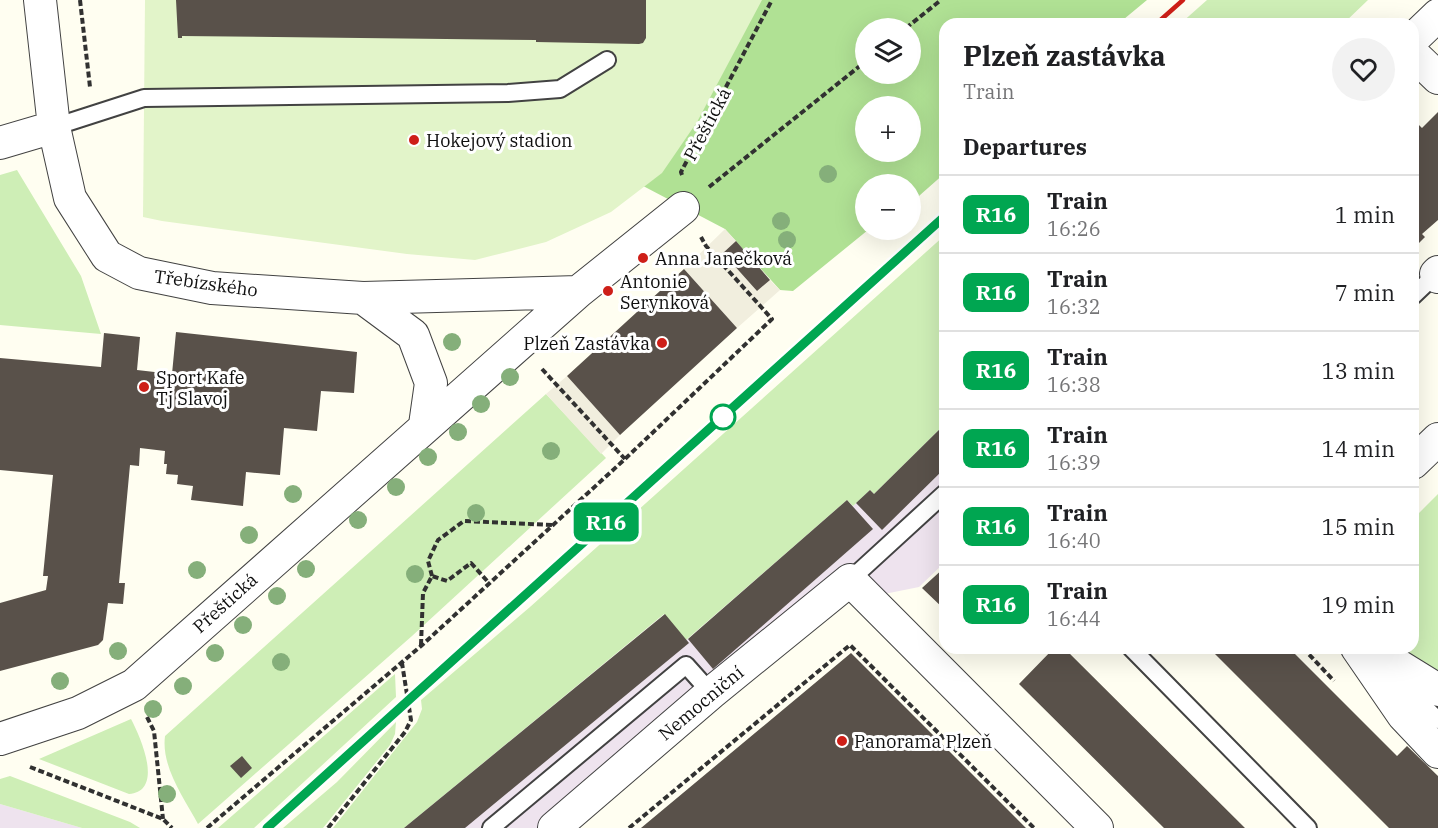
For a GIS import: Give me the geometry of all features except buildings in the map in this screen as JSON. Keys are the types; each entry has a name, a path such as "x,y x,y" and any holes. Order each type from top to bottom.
{"street":[{"name":"Třebízského","path":"40,0 54,127 70,198 107,256 139,273 212,288 363,298 578,292"},
{"path":"1419,33 1438,15"},
{"path":"1419,60 1438,78"},
{"path":"0,143 54,127"},
{"name":"Přeštická","path":"0,739 78,713 134,685 425,425 578,292 683,208"},
{"path":"363,298 412,335 430,383 425,425"},
{"path":"1419,457 1438,439"},
{"path":"850,580 1097,828"},
{"name":"Nemocniční","path":"554,828 711,693 850,580"},
{"path":"1361,654 1403,715 1438,752"},
{"path":"1380,654 1438,690"}],"lane":[{"path":"54,127 144,98 508,93 560,89 607,60"},
{"path":"1419,290 1437,274"},
{"path":"850,580 939,498"},
{"path":"1137,654 1308,828"},
{"path":"1368,654 1438,720"},
{"path":"491,828 686,665 711,693"}],"path":[{"path":"80,0 92,114"},
{"name":"Přeštická","path":"683,208 681,171 772,0"},
{"path":"918,18 941,0"},
{"path":"207,828 421,646 625,459 772,319 706,246 683,208 855,70"},
{"path":"520,344 625,459"},
{"path":"421,646 423,593 432,576 428,561 438,540 464,521 553,525"},
{"path":"432,576 447,581 471,563 489,584"},
{"path":"629,828 850,645 1034,828"},
{"path":"328,828 405,732 411,720 402,662"},
{"path":"134,685 154,731 163,819"},
{"path":"26,766 163,819 172,828"}],"shaded area":[{"path":"725,229 736,241 723,253 757,291 770,280 780,290 737,328 684,269"},
{"path":"567,376 620,435 601,454 546,394"},
{"path":"939,421 939,568 919,587 815,608 554,828 404,828 665,614 688,639 847,500 853,506"},
{"path":"0,804 82,828 0,828"}],"green space":[{"name":"Hokejový stadion","path":"145,0 762,0 697,122 662,173 611,212 546,242 475,260 407,254 143,217"},
{"path":"681,0 1147,0 1125,18 939,18 939,178 921,194 921,174 855,174 856,240 793,291 780,290 725,229 588,157"},
{"path":"1207,0 1368,0 1349,18 1187,18"},
{"path":"17,170 81,276 101,334 0,325 0,175"},
{"path":"939,240 939,430 874,494 870,490 853,506 847,500 686,640 664,614 404,828 333,828 417,722 422,709 421,700 530,607"},
{"path":"546,394 606,458 412,636 198,824 170,771 166,759 165,736"},
{"path":"1438,494 1438,682 1402,654 1419,654 1419,513"},
{"path":"395,674 396,697 254,828 218,828"},
{"path":"131,719 140,737 147,762 146,783 140,791 129,794 39,759"},
{"path":"396,722 395,734 390,745 323,828 283,828 337,782"},
{"path":"10,776 130,822 140,828 82,828 0,804 0,779"}],"railway":[{"path":"1163,18 1183,0"},
{"path":"267,828 939,221"}],"train":[{"name":"R16","path":"267,828 939,221"}],"place":[{"name":"Hokejový stadion","path":"414,140"},
{"name":"Anna Janečková","path":"643,258"},
{"name":"Antonie Serynková","path":"608,291"},
{"name":"Plzeň Zastávka","path":"662,343"},
{"name":"Sport Kafe Tj Slavoj","path":"144,387"},
{"name":"Panorama Plzeň","path":"842,741"}]}
